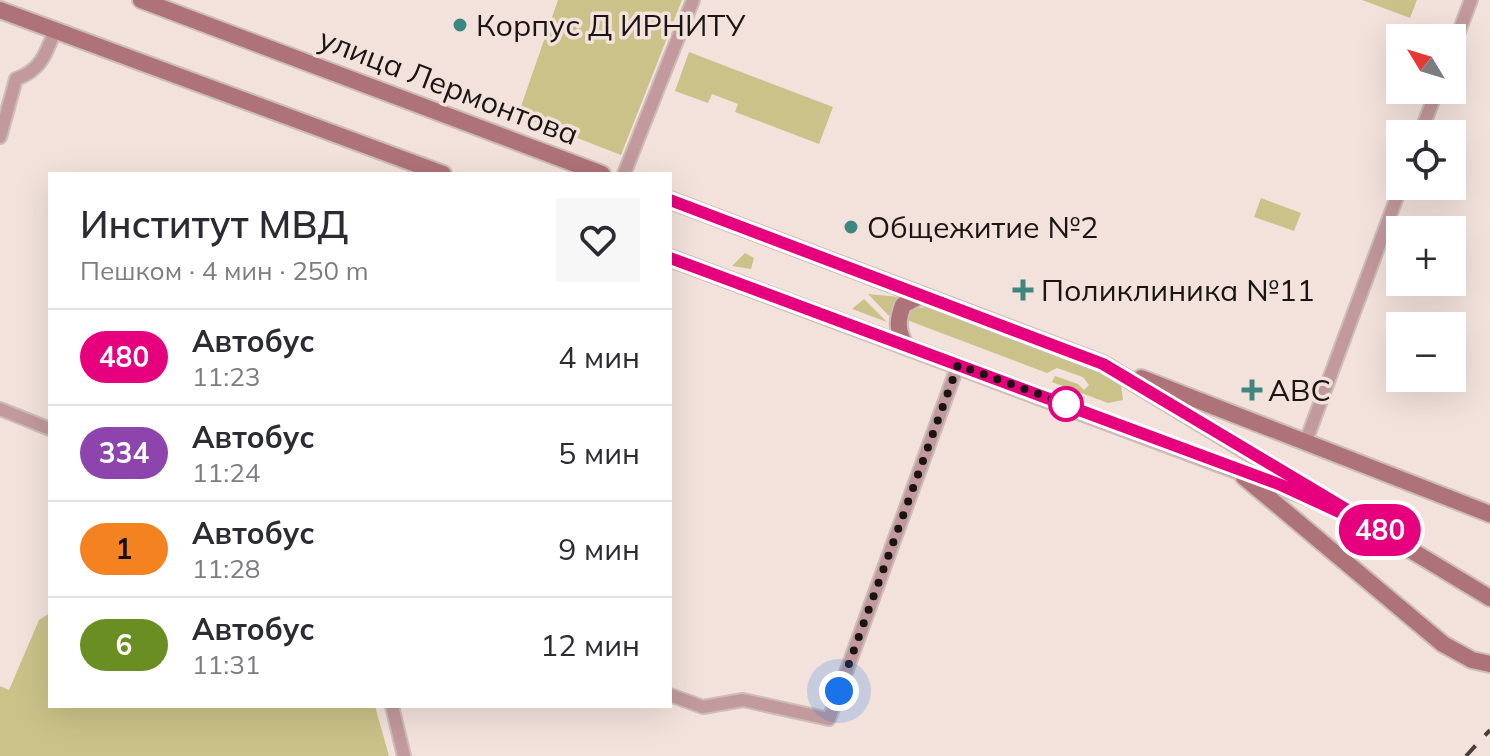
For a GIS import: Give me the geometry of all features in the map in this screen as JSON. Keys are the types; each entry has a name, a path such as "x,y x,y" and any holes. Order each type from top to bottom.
{"main road":[{"name":"улица Лермонтова","path":"141,0 597,172"},
{"path":"0,10 438,172"},
{"path":"672,201 1490,514"},
{"path":"672,259 1226,464 1307,496 1391,536"},
{"path":"905,345 898,333 899,316 903,305 922,295"},
{"path":"1103,364 1490,598"},
{"path":"1226,464 1443,644 1472,660 1490,664"}],"street":[{"path":"625,172 693,0"},
{"path":"1462,24 1471,0"},
{"path":"0,137 16,79 33,73 43,60 55,30"},
{"path":"1306,441 1396,200"},
{"path":"672,696 703,707 743,700 829,719 958,365"},
{"path":"0,409 48,428"},
{"path":"392,708 404,756"}],"shaded area":[{"path":"558,0 682,0 621,155 518,115"},
{"path":"1362,0 1417,0 1410,18"},
{"path":"689,52 833,107 819,144 735,112 738,104 712,94 708,103 675,91"},
{"path":"1261,198 1301,213 1294,231 1254,217"},
{"path":"745,253 754,258 751,269 732,266"},
{"path":"868,294 899,297 889,316"},
{"path":"864,299 887,322 852,309"},
{"path":"926,307 1109,375 1121,385 1123,400 1108,403 1052,382 1055,376 1078,384 1084,390 1089,385 1083,377 1057,368 1047,373 907,320 912,309"},
{"path":"48,614 48,708 376,708 389,756 0,756 0,686 9,690 39,620"}],"railway":[{"path":"1466,756 1490,730"}],"bus line":[{"name":"480","path":"672,201 1103,364 1391,536 1281,485 672,259"}],"place":[{"name":"Корпус Д ИРНИТУ","path":"460,25"},
{"name":"Общежитие №2","path":"851,227"},
{"name":"Поликлиника №11","path":"1023,290"},
{"name":"ABC","path":"1252,390"}],"route":[{"path":"839,691 958,365 1069,405 1066,404"}]}
